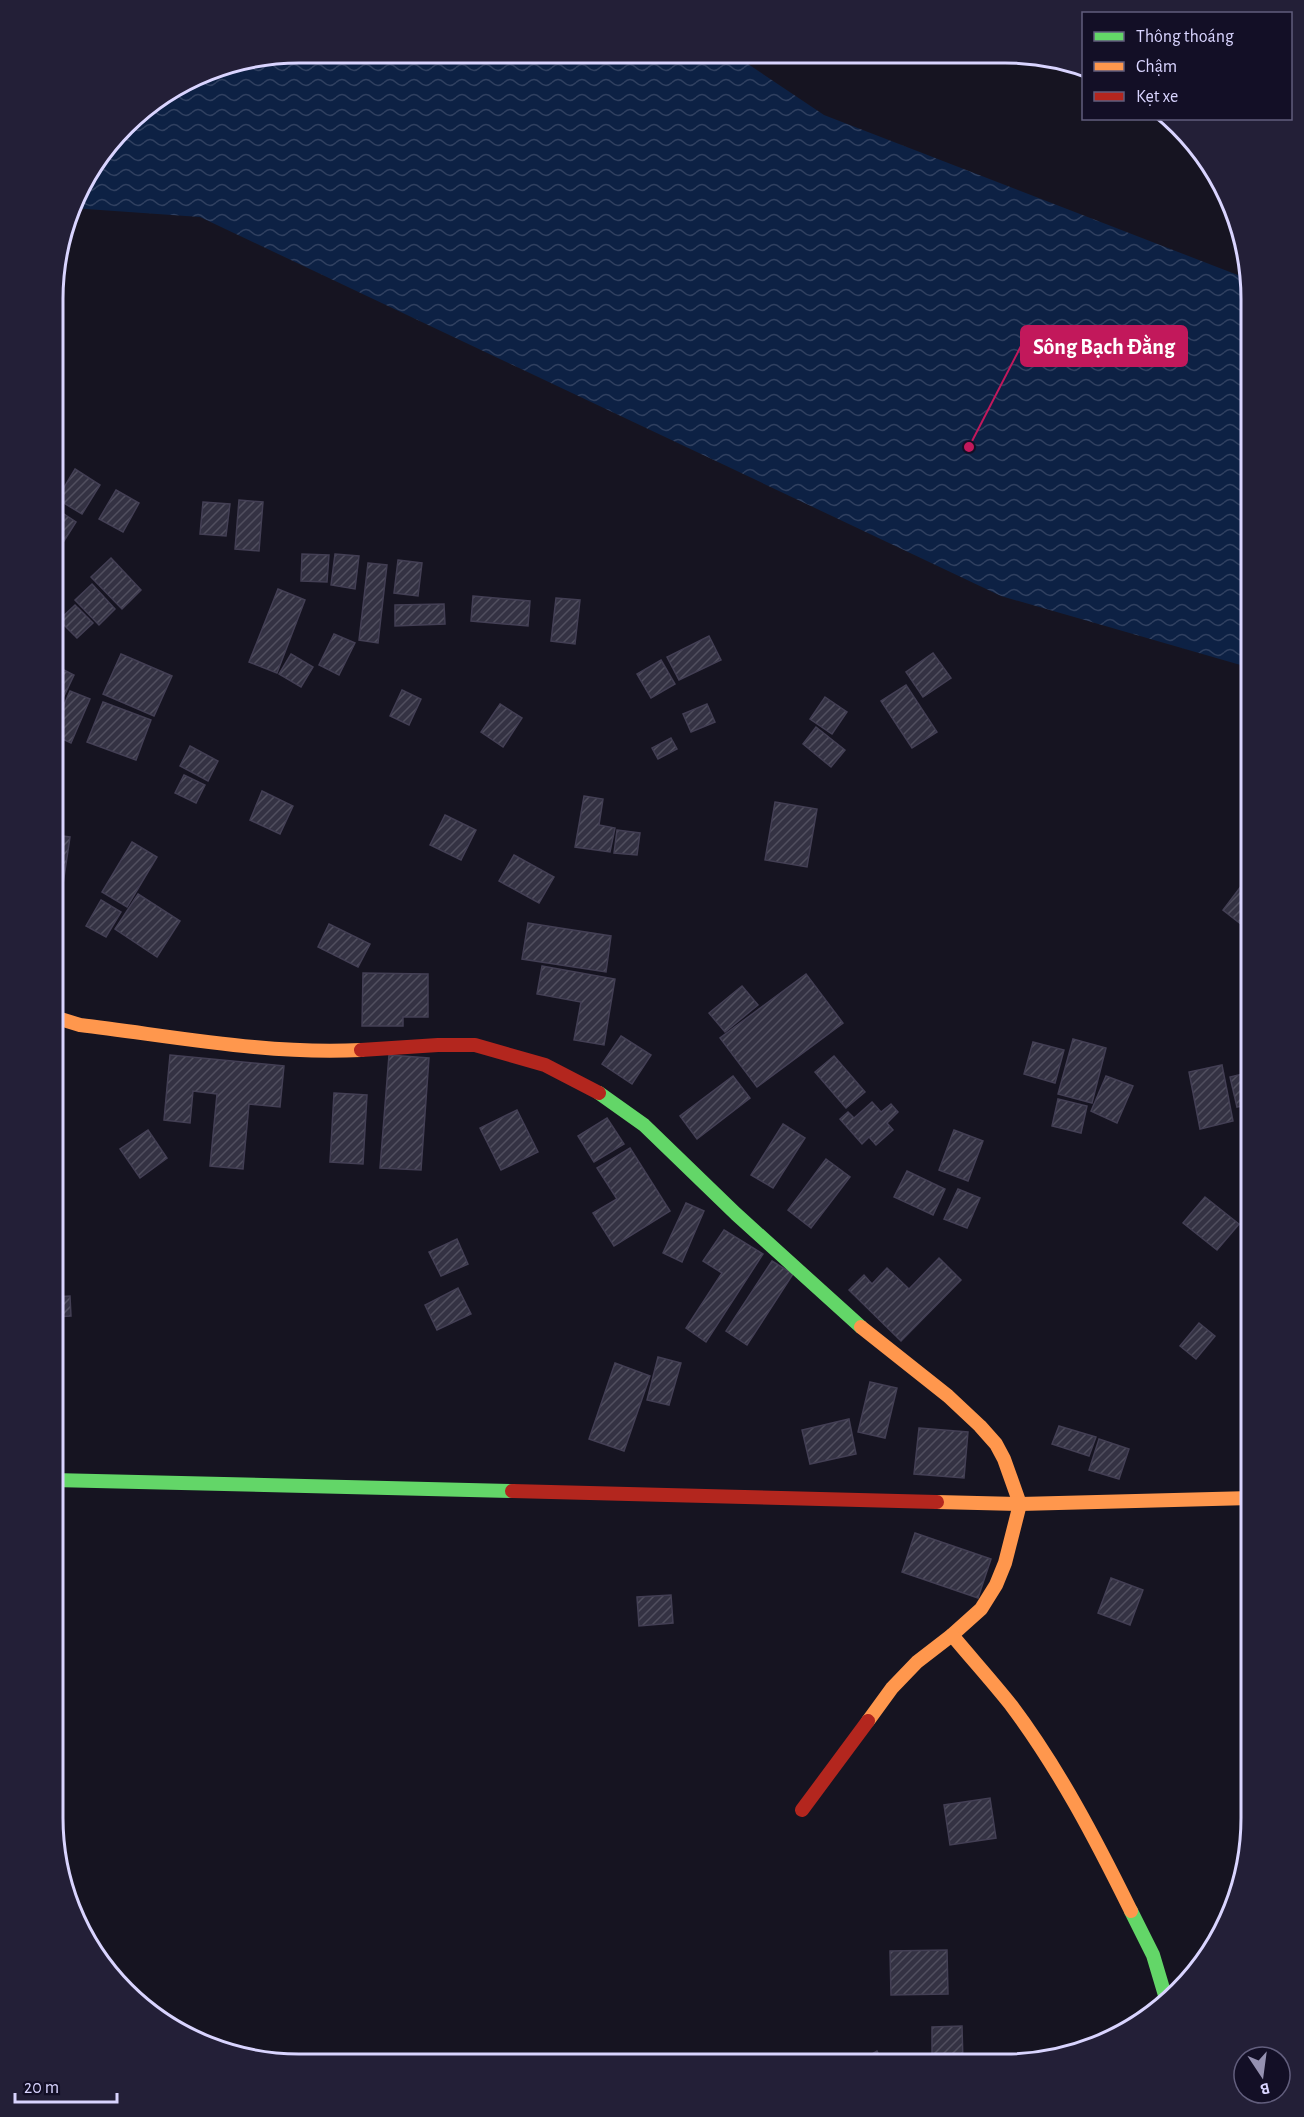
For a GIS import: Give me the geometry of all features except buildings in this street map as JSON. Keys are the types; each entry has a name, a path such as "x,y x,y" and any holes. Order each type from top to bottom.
{"street":[{"path":"63,1020 80,1025 274,1049 324,1052 438,1045 475,1046 545,1065 607,1097 644,1125 736,1214 856,1323 948,1396 980,1426 996,1444 1004,1459 1020,1504 1005,1563 996,1585 981,1609 917,1662 892,1688 802,1810"},
{"path":"63,1480 1020,1504 1241,1498"},
{"path":"952,1635 1011,1706 1051,1765 1093,1835 1153,1955 1164,1993"}],"water":[{"path":"299,63 746,63 824,115 1240,276 1241,665 1001,596 200,217 81,209 87,194 112,155 143,121 194,87 238,71 268,65"}],"traffic: fast":[{"path":"599,1093 644,1125 736,1214 861,1327"},
{"path":"63,1480 512,1491"},
{"path":"1131,1911 1153,1955 1164,1993"}],"traffic: slow":[{"path":"63,1020 80,1025 220,1044 291,1050 361,1050"},
{"path":"861,1327 948,1396 980,1426 996,1444 1004,1459 1020,1504 1005,1563 996,1585 981,1609 917,1662 892,1688 868,1721"},
{"path":"937,1502 1020,1504 1241,1498"},
{"path":"952,1635 1029,1729 1090,1831 1131,1911"}],"traffic: jam":[{"path":"361,1050 475,1045 545,1065 599,1093"},
{"path":"512,1491 937,1502"},
{"path":"802,1810 868,1721"}],"place":[{"name":"Sông Bạch Đằng","path":"969,447"}]}
